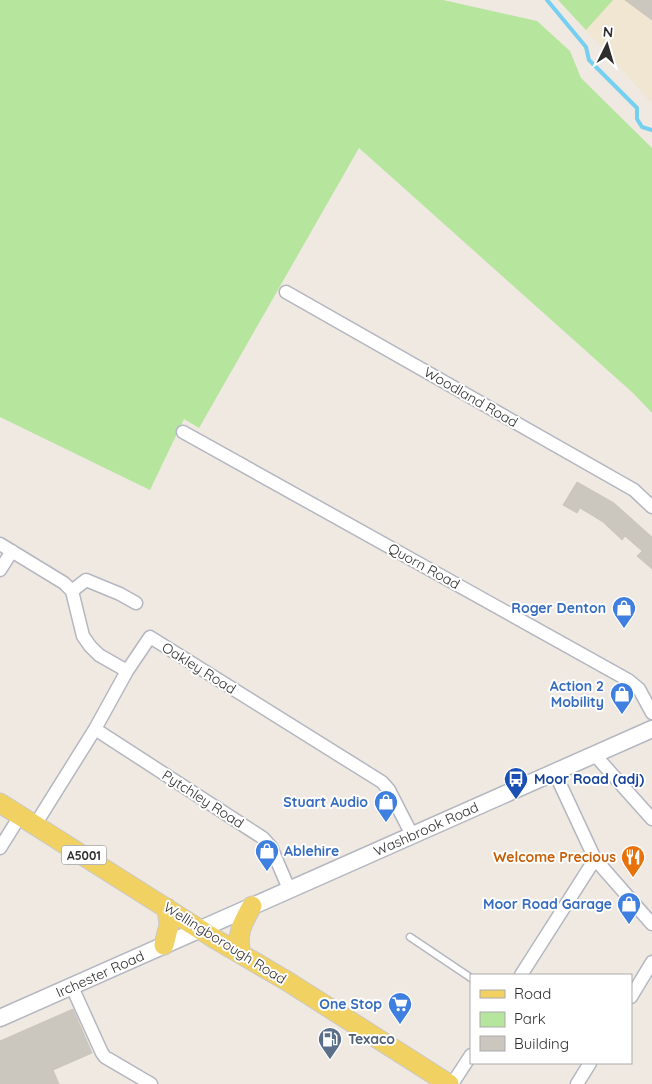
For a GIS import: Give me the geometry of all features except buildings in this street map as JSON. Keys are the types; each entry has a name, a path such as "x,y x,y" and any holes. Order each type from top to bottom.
{"main road":[{"name":"Washbrook Road","path":"200,929 652,729"},
{"name":"Wellingborough Road","path":"0,803 450,1084"},
{"path":"241,954 238,943 239,932 252,906"},
{"path":"164,944 169,924 167,908"},
{"name":"Irchester Road","path":"0,1018 200,929"}],"street":[{"name":"Woodland Road","path":"286,292 634,490 652,507"},
{"name":"Quorn Road","path":"183,432 628,680 640,689 652,713"},
{"path":"0,544 64,583 72,591 83,636 90,646 99,655 127,671"},
{"path":"0,570 12,551"},
{"path":"72,591 86,580 136,603"},
{"name":"Oakley Road","path":"0,848 27,820 95,729 127,671 150,637 382,782 389,790 412,835"},
{"name":"Pytchley Road","path":"95,729 263,838 271,847 289,889"},
{"path":"594,754 652,819"},
{"path":"554,771 595,859 652,924"},
{"path":"522,974 595,859"},
{"path":"632,995 652,962"},
{"path":"72,987 105,1057 151,1084"},
{"path":"450,1084 470,1056"},
{"path":"577,1084 589,1064"}],"lane":[{"path":"410,937 470,977"}],"shaded area":[{"path":"558,0 652,0 652,103 586,30"}],"green space":[{"path":"0,0 443,0 537,21 570,51 581,78 652,148 652,413 633,393 359,148 199,428 184,419 150,490 0,417"},
{"path":"558,0 613,0 586,30"}],"waterway":[{"path":"547,0 586,47 589,60 637,108 637,119 642,127 652,130"}],"place":[{"name":"Roger Denton","path":"624,629"},
{"name":"Action 2 Mobility","path":"622,715"},
{"name":"Moor Road (adj)","path":"516,800"},
{"name":"Stuart Audio","path":"386,823"},
{"name":"Ablehire","path":"267,872"},
{"name":"Welcome Precious","path":"633,878"},
{"name":"Moor Road Garage","path":"629,925"},
{"name":"One Stop","path":"400,1025"},
{"name":"Texaco","path":"330,1060"}]}
